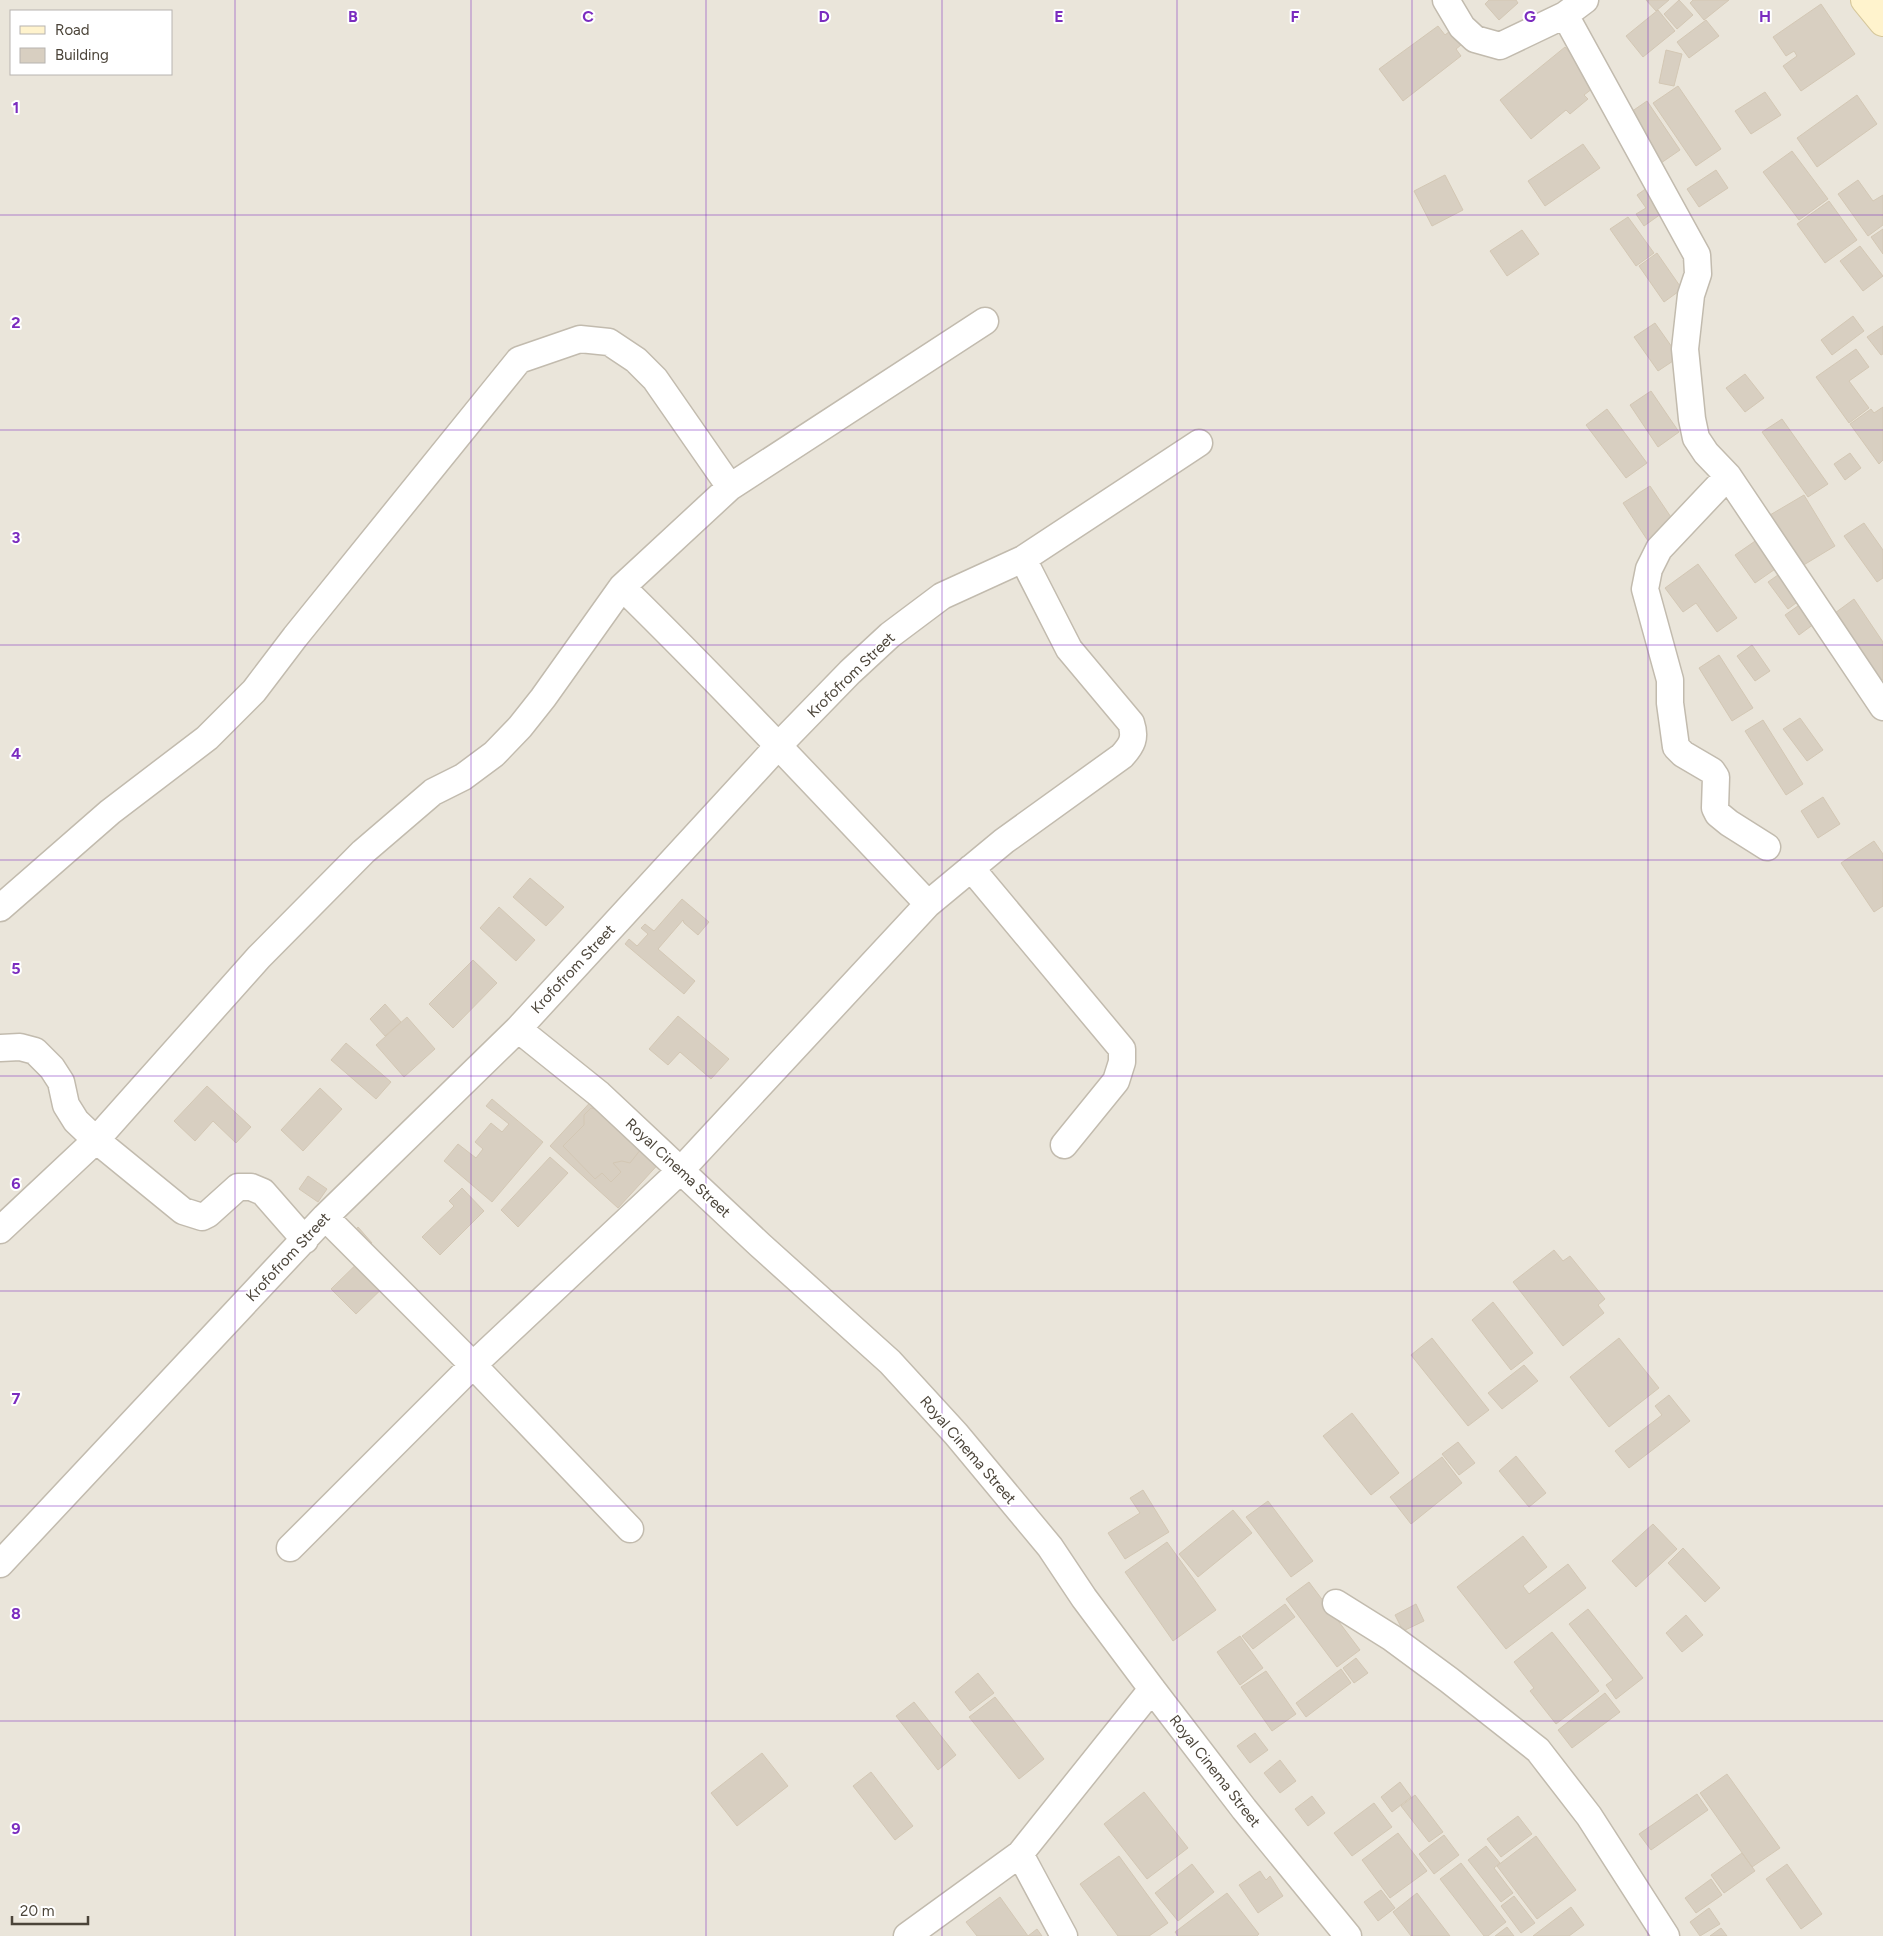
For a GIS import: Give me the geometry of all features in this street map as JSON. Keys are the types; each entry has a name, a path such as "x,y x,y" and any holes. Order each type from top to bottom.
{"main road":[{"path":"1865,0 1883,22"}],"street":[{"path":"1446,0 1462,27 1475,39 1500,46 1575,8 1697,255 1698,274 1691,294 1685,349 1692,419 1696,438 1706,453 1728,476 1883,706"},
{"path":"0,1230 96,1140 259,957 363,852 433,792 463,777 494,754 520,727 543,698 622,587 730,487 985,321"},
{"path":"0,908 110,812 207,738 254,691 295,637 519,360 580,339 609,342 636,360 655,379 730,487"},
{"name":"Krofofrom Street","path":"0,1564 325,1217 518,1029 779,745 850,672 890,635 942,596 1022,559 1199,443"},
{"path":"1728,476 1659,549 1649,569 1645,589 1670,680 1670,703 1676,747 1683,754 1712,771 1716,777 1715,808 1718,814 1767,847"},
{"path":"290,1548 472,1365 680,1171 928,904 1004,841 1122,756 1133,744 1134,732 1131,723 1069,649 1022,559"},
{"path":"622,587 701,664 928,904"},
{"path":"971,868 1122,1049 1122,1062 1116,1081 1064,1145"},
{"name":"Royal Cinema Street","path":"518,1029 600,1094 680,1171 890,1362 956,1434 1050,1547 1084,1598 1152,1689 1244,1808 1348,1936"},
{"path":"0,1048 20,1047 35,1051 52,1068 61,1082 66,1105 76,1121 96,1140 183,1211 202,1217 208,1214 238,1187 251,1187 262,1192 305,1240"},
{"path":"325,1217 472,1365 630,1529"},
{"path":"1336,1603 1392,1638 1538,1750 1589,1816 1666,1936"},
{"path":"907,1936 1020,1854 1152,1689"},
{"path":"1020,1854 1064,1936"}],"shaded area":[{"path":"0,0 1883,0 1883,1936 0,1936"}],"building":[{"path":"1489,0 1516,0 1518,3 1499,20 1485,4"},
{"path":"1646,0 1669,0 1656,11"},
{"path":"1679,0 1693,15 1677,29 1664,14"},
{"path":"1693,0 1729,0 1704,20 1690,3"},
{"path":"1821,4 1855,54 1801,91 1783,66 1797,56 1794,51 1786,56 1773,37"},
{"path":"1658,10 1675,31 1643,57 1626,36"},
{"path":"1706,20 1719,36 1689,58 1677,42"},
{"path":"1438,26 1445,35 1450,31 1461,45 1456,49 1461,56 1403,101 1379,69"},
{"path":"1565,47 1597,85 1584,95 1588,99 1570,114 1566,110 1531,139 1500,100"},
{"path":"1666,50 1682,54 1674,86 1659,83"},
{"path":"1678,86 1721,149 1696,166 1653,103"},
{"path":"1765,92 1781,115 1751,134 1735,111"},
{"path":"1857,95 1877,124 1817,167 1797,138"},
{"path":"1647,101 1680,150 1661,163 1628,114"},
{"path":"1583,144 1600,168 1545,206 1528,181"},
{"path":"1792,151 1828,199 1799,220 1763,172"},
{"path":"1716,170 1728,188 1699,207 1687,189"},
{"path":"1445,175 1463,210 1432,226 1414,191"},
{"path":"1858,180 1873,201 1883,195 1883,225 1868,236 1838,194"},
{"path":"1651,185 1668,209 1644,226 1636,214 1646,208 1637,195"},
{"path":"1829,201 1857,240 1825,263 1797,224"},
{"path":"1628,217 1654,253 1636,266 1610,229"},
{"path":"1883,229 1883,254 1871,237"},
{"path":"1522,230 1539,254 1507,276 1490,251"},
{"path":"1860,246 1883,276 1863,291 1840,261"},
{"path":"1657,253 1682,289 1664,302 1639,266"},
{"path":"1853,316 1864,331 1832,355 1821,340"},
{"path":"1655,323 1679,357 1658,371 1634,337"},
{"path":"1883,326 1883,354 1881,355 1867,337"},
{"path":"1856,349 1869,367 1849,381 1869,408 1849,423 1816,377"},
{"path":"1745,374 1764,398 1745,412 1726,388"},
{"path":"1651,391 1679,432 1658,447 1630,405"},
{"path":"1883,407 1883,460 1879,464 1850,424 1871,409 1874,413"},
{"path":"1607,409 1647,463 1626,478 1586,425"},
{"path":"1782,419 1828,484 1808,497 1762,432"},
{"path":"1850,453 1861,468 1845,480 1834,464"},
{"path":"1650,486 1675,523 1648,541 1623,503"},
{"path":"1804,495 1835,546 1802,566 1770,515"},
{"path":"1864,523 1883,550 1883,578 1877,582 1844,536"},
{"path":"1761,537 1781,565 1755,583 1735,555"},
{"path":"1698,564 1737,618 1717,632 1696,603 1683,612 1665,588"},
{"path":"1785,570 1804,597 1788,609 1768,582"},
{"path":"1854,599 1883,642 1883,679 1881,681 1835,613"},
{"path":"1805,601 1818,621 1799,635 1785,615"},
{"path":"1752,645 1770,671 1755,681 1737,656"},
{"path":"1719,655 1753,708 1732,721 1699,668"},
{"path":"1800,718 1823,750 1807,761 1783,729"},
{"path":"1763,720 1803,784 1786,795 1745,731"},
{"path":"1823,797 1840,824 1818,838 1801,811"},
{"path":"1874,841 1883,854 1883,906 1874,912 1841,863"},
{"path":"530,878 564,907 546,926 513,897"},
{"path":"682,899 709,922 698,935 683,920 658,949 695,981 684,994 625,944 629,939 637,946 648,934 641,928 645,924 654,931"},
{"path":"499,907 535,940 516,961 480,928"},
{"path":"473,960 497,983 453,1028 429,1004"},
{"path":"385,1004 401,1022 385,1036 370,1019"},
{"path":"678,1016 729,1059 711,1079 680,1052 668,1065 649,1049"},
{"path":"407,1017 435,1049 404,1077 376,1045"},
{"path":"346,1043 391,1082 376,1099 331,1060"},
{"path":"207,1086 251,1127 236,1143 213,1121 195,1141 174,1121"},
{"path":"320,1088 342,1109 303,1151 281,1130"},
{"path":"596,1096 610,1104 621,1097 675,1146 618,1208 550,1146"},
{"path":"492,1099 543,1142 492,1202 444,1161 458,1144 476,1158 483,1149 475,1142 491,1123 502,1132 509,1124 486,1106"},
{"path":"591,1108 599,1110 641,1149 630,1163 622,1161 613,1163 621,1172 611,1182 602,1173 595,1179 563,1146 584,1125 584,1115"},
{"path":"550,1157 568,1173 518,1227 501,1210"},
{"path":"308,1176 327,1189 318,1202 299,1189"},
{"path":"462,1188 484,1211 440,1255 422,1237 454,1206 449,1201"},
{"path":"358,1227 372,1243 364,1250 350,1235"},
{"path":"373,1248 398,1273 356,1314 331,1289"},
{"path":"1554,1250 1563,1261 1570,1256 1605,1299 1598,1305 1604,1313 1563,1346 1513,1282"},
{"path":"1493,1302 1533,1353 1511,1370 1472,1320"},
{"path":"1432,1338 1489,1410 1468,1426 1411,1355"},
{"path":"1619,1338 1659,1388 1609,1427 1570,1377"},
{"path":"1524,1365 1538,1381 1502,1409 1488,1393"},
{"path":"1669,1395 1690,1421 1629,1468 1615,1451 1662,1415 1655,1406"},
{"path":"1352,1413 1399,1473 1371,1495 1323,1436"},
{"path":"1458,1442 1475,1463 1459,1475 1442,1454"},
{"path":"1516,1456 1546,1493 1529,1507 1499,1471"},
{"path":"1442,1457 1462,1483 1411,1524 1390,1497"},
{"path":"1143,1490 1169,1532 1125,1559 1108,1533 1140,1513 1130,1498"},
{"path":"1268,1501 1313,1561 1291,1577 1246,1517"},
{"path":"1233,1510 1252,1533 1198,1577 1179,1554"},
{"path":"1653,1524 1677,1549 1636,1587 1612,1561"},
{"path":"1523,1536 1547,1567 1523,1586 1529,1594 1568,1564 1586,1588 1506,1649 1457,1587"},
{"path":"1167,1542 1216,1610 1173,1641 1125,1572"},
{"path":"1683,1548 1720,1588 1705,1602 1668,1563"},
{"path":"1309,1582 1360,1650 1337,1667 1286,1599"},
{"path":"1285,1604 1295,1617 1253,1649 1242,1636"},
{"path":"1416,1604 1424,1621 1403,1631 1395,1615"},
{"path":"1588,1609 1643,1678 1616,1699 1606,1685 1613,1680 1569,1624"},
{"path":"1686,1615 1703,1635 1682,1652 1666,1633"},
{"path":"1552,1632 1599,1691 1556,1724 1530,1691 1534,1688 1514,1662"},
{"path":"1240,1636 1263,1668 1240,1685 1217,1652"},
{"path":"1356,1658 1368,1673 1354,1683 1343,1668"},
{"path":"1341,1669 1351,1683 1306,1717 1296,1703"},
{"path":"1266,1671 1296,1714 1272,1731 1241,1687"},
{"path":"978,1673 994,1693 970,1711 955,1692"},
{"path":"1605,1693 1620,1712 1572,1748 1558,1730"},
{"path":"995,1697 1044,1759 1019,1779 969,1717"},
{"path":"914,1702 956,1755 938,1770 896,1716"},
{"path":"1255,1733 1268,1750 1250,1763 1237,1746"},
{"path":"762,1753 788,1786 737,1826 711,1793"},
{"path":"1280,1760 1296,1781 1280,1793 1264,1773"},
{"path":"871,1772 913,1826 895,1840 853,1786"},
{"path":"1727,1774 1780,1848 1752,1867 1700,1793"},
{"path":"1400,1782 1411,1797 1392,1812 1381,1797"},
{"path":"1144,1792 1188,1848 1147,1879 1104,1824"},
{"path":"1697,1794 1708,1810 1651,1850 1639,1834"},
{"path":"1415,1795 1443,1832 1429,1842 1401,1806"},
{"path":"1312,1796 1325,1813 1308,1826 1295,1809"},
{"path":"1374,1803 1392,1827 1352,1856 1334,1833"},
{"path":"1518,1816 1532,1834 1501,1857 1487,1839"},
{"path":"1398,1833 1427,1871 1390,1898 1362,1860"},
{"path":"1444,1835 1459,1855 1434,1874 1419,1854"},
{"path":"1536,1836 1576,1890 1537,1919 1497,1866"},
{"path":"1486,1846 1500,1863 1494,1868 1513,1893 1501,1902 1468,1860"},
{"path":"1742,1853 1755,1871 1724,1893 1711,1875"},
{"path":"1119,1856 1168,1923 1149,1936 1118,1936 1080,1884"},
{"path":"1461,1863 1506,1922 1488,1936 1484,1936 1440,1879"},
{"path":"1192,1864 1214,1892 1178,1921 1155,1893"},
{"path":"1787,1864 1822,1914 1801,1929 1766,1879"},
{"path":"1260,1871 1266,1880 1270,1876 1283,1896 1258,1913 1239,1885"},
{"path":"1711,1879 1722,1895 1696,1913 1685,1898"},
{"path":"1381,1890 1395,1908 1378,1921 1364,1902"},
{"path":"1227,1893 1259,1934 1257,1936 1178,1936 1175,1932"},
{"path":"1417,1893 1450,1936 1411,1936 1393,1912"},
{"path":"1514,1896 1535,1923 1521,1933 1501,1906"},
{"path":"1000,1897 1028,1936 977,1936 966,1922"},
{"path":"1571,1907 1584,1925 1569,1936 1533,1936"},
{"path":"1709,1908 1720,1924 1700,1936 1690,1922"},
{"path":"1507,1927 1514,1936 1495,1936"},
{"path":"1721,1928 1727,1936 1710,1936"},
{"path":"1037,1929 1042,1936 1028,1936"}]}
